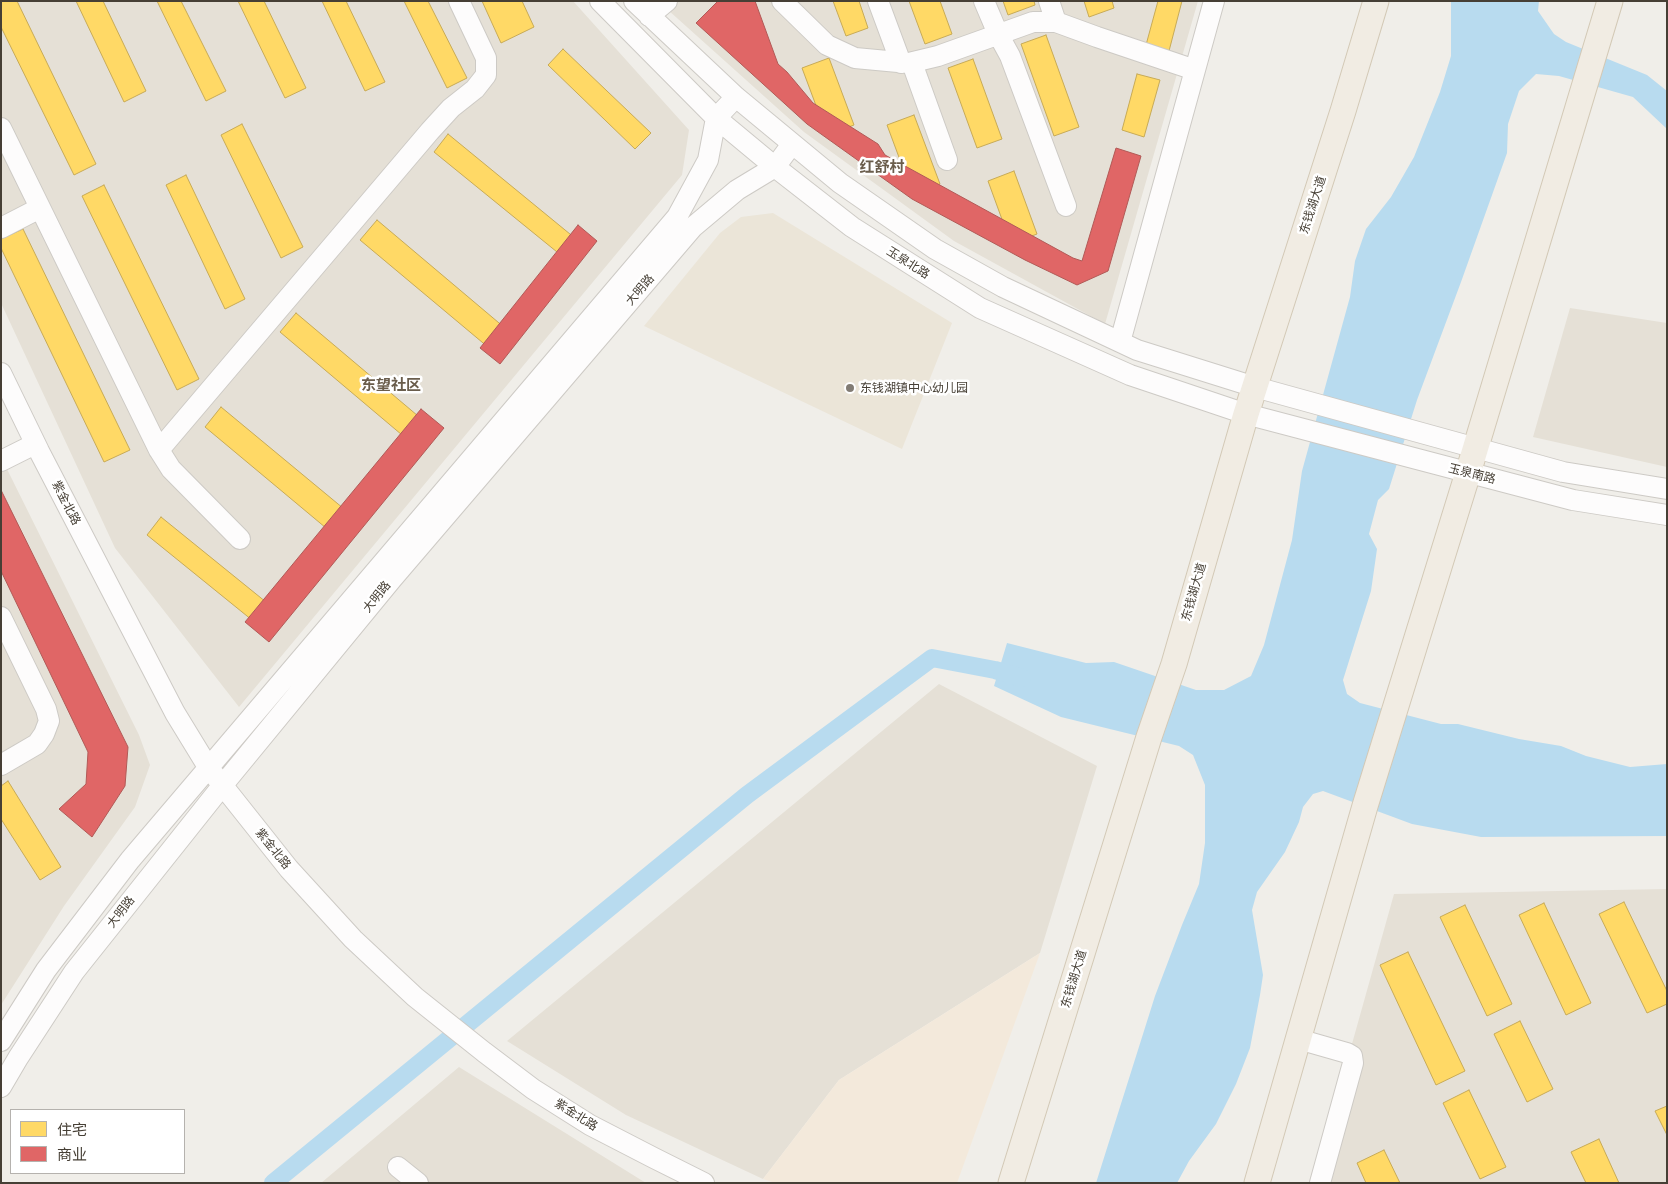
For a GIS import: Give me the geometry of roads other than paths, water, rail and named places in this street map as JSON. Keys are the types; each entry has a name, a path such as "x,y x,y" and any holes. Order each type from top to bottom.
{"main road":[{"name":"东钱湖大道","path":"1011,1183 1149,737 1174,664 1246,414 1343,111 1376,1"},
{"path":"1257,1183 1365,806 1468,473 1610,1"}],"street":[{"path":"159,450 430,131 451,108 475,89 486,75 486,58 459,1"},
{"name":"玉泉北路","path":"600,1 716,118 775,167 852,227 980,308 1130,375 1278,423"},
{"path":"634,1 736,98 840,183 935,249 1003,287 1137,350 1255,387"},
{"path":"649,16 667,1"},
{"path":"878,1 907,63 947,160"},
{"path":"984,1 1010,56 1066,206"},
{"path":"1049,1 1056,22"},
{"path":"1120,342 1214,1"},
{"path":"784,2 827,45 855,58 907,63 938,56 1033,22 1056,22 1196,70"},
{"path":"716,118 736,98"},
{"name":"大明路","path":"1,1041 46,970 130,860 677,217 708,160 716,118"},
{"path":"1,128 159,450 171,470 240,539"},
{"name":"大明路","path":"1,1087 74,972 222,786 392,579 693,228 737,190 775,167 792,144"},
{"path":"1,228 40,208"},
{"name":"紫金北路","path":"1,373 35,444 175,713 208,767 289,869 353,939 415,997 484,1052 534,1089 590,1125 704,1183"},
{"name":"玉泉南路","path":"1255,387 1563,472 1667,490"},
{"name":"玉泉南路","path":"1278,423 1573,500 1667,515"},
{"path":"1,461 35,444"},
{"path":"1,617 46,709 49,721 44,734 37,744 1,766"},
{"path":"1298,1039 1352,1056 1353,1063 1320,1183"},
{"path":"398,1168 418,1183"}],"water":[{"path":"1451,1 1539,1 1538,11 1554,34 1566,42 1647,75 1667,91 1667,129 1633,97 1559,76 1536,74 1519,91 1508,124 1507,153 1417,400 1389,489 1378,500 1369,534 1377,549 1371,591 1343,680 1347,694 1360,703 1441,724 1458,724 1519,739 1561,746 1586,756 1630,767 1667,764 1667,836 1481,837 1412,824 1323,791 1313,794 1303,807 1299,822 1285,852 1257,892 1252,910 1263,975 1260,995 1250,1048 1236,1084 1216,1124 1189,1161 1177,1183 1096,1183 1155,996 1199,884 1205,843 1205,785 1193,755 1179,746 1061,717 994,686 1007,643 1086,663 1114,662 1196,690 1224,690 1251,676 1264,645 1292,540 1302,471 1350,297 1355,261 1366,229 1391,197 1414,157 1440,92 1451,56"}],"waterway":[{"path":"273,1183 747,795 932,658 995,670 1022,678"}],"place":[{"name":"东钱湖镇中心幼儿园","path":"850,388"}],"district":[{"name":"红舒村","path":"882,167"},
{"name":"东望社区","path":"391,385"}]}
